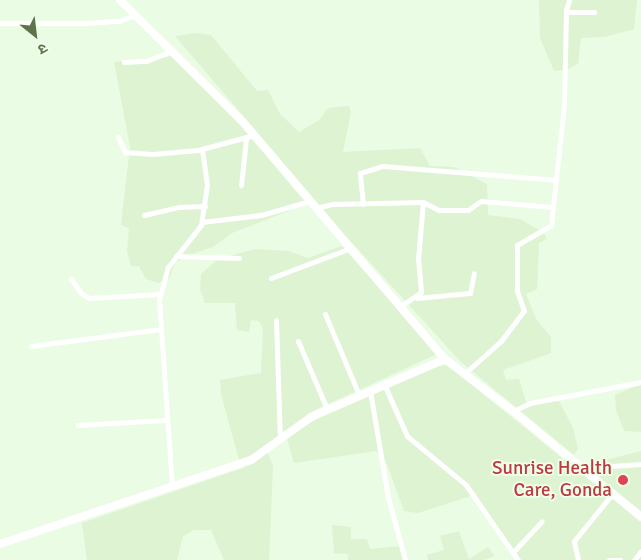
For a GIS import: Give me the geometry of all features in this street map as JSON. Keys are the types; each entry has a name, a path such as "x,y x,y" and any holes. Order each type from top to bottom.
{"main road":[{"path":"120,0 254,136 401,306 445,360 513,411 641,517"},
{"path":"0,544 251,460 280,438 327,409 445,360"}],"street":[{"path":"464,374 501,341 524,311 517,291 517,245 549,228 564,106 566,12 570,0"},
{"path":"566,12 594,12"},
{"path":"0,23 88,23 119,21 135,15"},
{"path":"124,62 146,61 172,51"},
{"path":"118,137 123,149 133,153 202,149 254,136"},
{"path":"242,185 246,139"},
{"path":"172,486 160,294 168,266 202,222 208,185 202,149"},
{"path":"363,204 360,173 383,166 556,180"},
{"path":"202,222 260,215 310,201"},
{"path":"316,208 326,204 429,202 439,210 468,210 481,201 553,207"},
{"path":"417,298 422,288 418,259 423,202"},
{"path":"144,215 180,207 205,206"},
{"path":"271,278 351,248"},
{"path":"176,256 239,258"},
{"path":"401,306 417,298 470,293 474,273"},
{"path":"70,279 81,293 89,298 160,294"},
{"path":"325,314 359,395"},
{"path":"276,320 280,438"},
{"path":"31,346 161,329"},
{"path":"298,341 327,409"},
{"path":"513,411 530,403 641,382"},
{"path":"384,384 407,436 466,485 518,560"},
{"path":"370,390 388,498 406,560"},
{"path":"78,425 167,420"},
{"path":"584,468 641,464"},
{"path":"578,560 574,541 612,493"},
{"path":"513,552 542,521"},
{"path":"634,560 641,551"},
{"path":"609,560 620,560"}],"shaded area":[{"path":"539,0 637,0 634,29 605,37 581,38 578,64 566,70 554,71 540,38"},
{"path":"197,33 211,35 257,91 268,90 280,114 299,132 319,120 328,108 349,106 351,112 343,152 420,148 430,166 454,167 487,184 488,215 520,219 544,233 547,239 539,243 537,289 526,294 536,319 551,337 551,353 503,370 506,380 519,379 527,405 558,399 573,428 578,449 574,455 460,361 345,235 175,36"},
{"path":"173,56 238,123 307,204 232,233 213,247 186,256 175,263 169,279 158,283 146,279 139,266 131,266 127,251 129,228 121,225 130,147 114,62"},
{"path":"342,246 437,354 313,411 253,455 239,460 221,394 220,380 261,373 263,329 259,321 251,320 249,332 237,330 235,303 205,303 200,289 201,274 218,259 255,249 288,251 308,258"},
{"path":"447,365 641,522 641,560 521,560 474,495 418,513 404,511 387,464 376,451 294,463 287,438 321,416 432,367"},
{"path":"641,384 641,432 624,431 616,410 615,395"},
{"path":"641,451 641,511 588,469 602,461"},
{"path":"268,453 273,466 269,560 224,560 211,530 194,530 183,536 177,560 87,560 82,523 243,468"},
{"path":"332,525 351,527 351,539 367,539 370,549 401,546 407,560 348,560 348,554 334,553"},
{"path":"459,531 469,559 488,547 495,556 483,560 428,560 427,555 444,550 440,536"}],"place":[{"name":"Sunrise Health Care, Gonda","path":"623,480"}]}
